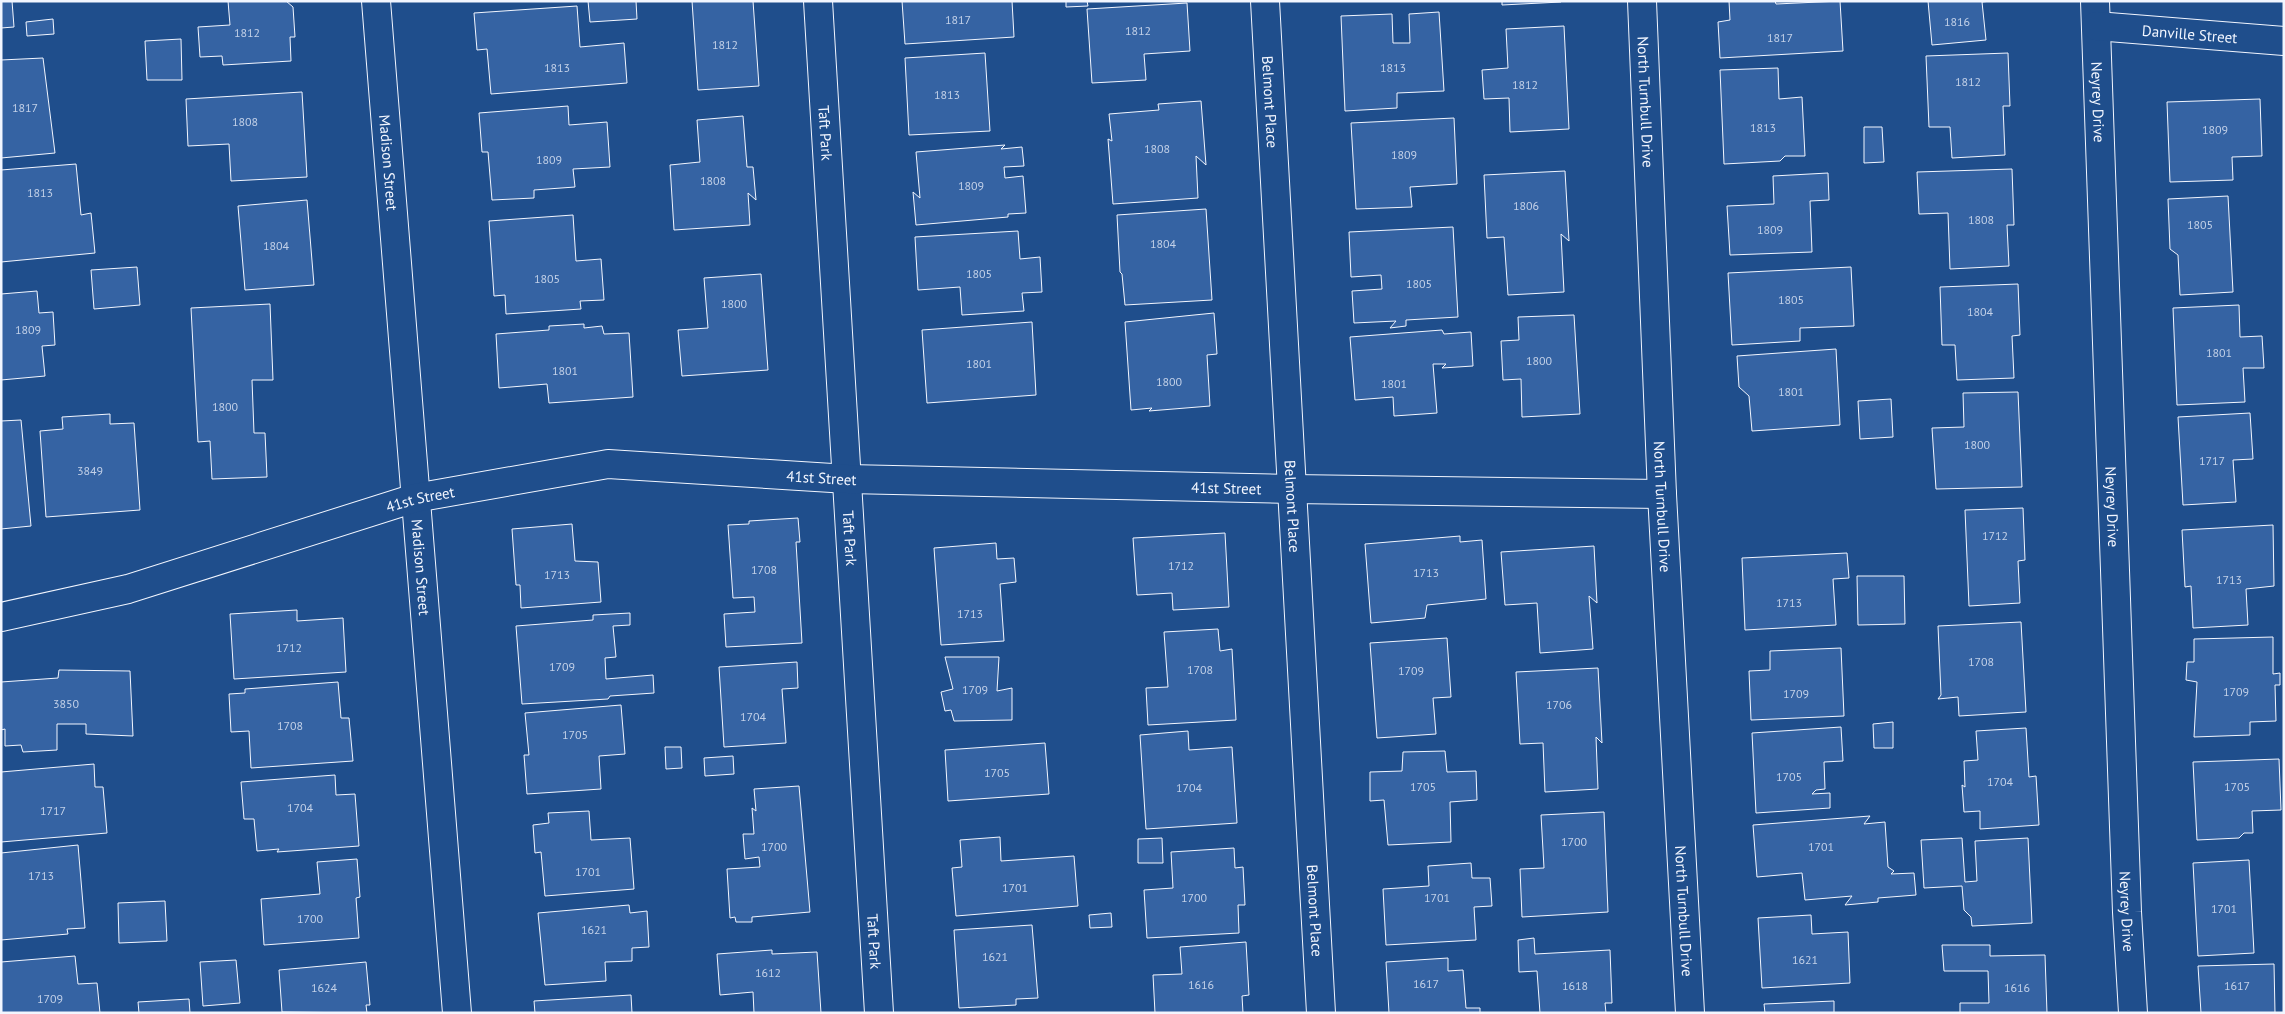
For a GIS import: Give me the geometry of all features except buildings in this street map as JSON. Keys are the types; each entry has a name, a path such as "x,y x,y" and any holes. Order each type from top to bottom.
{"street":[{"name":"Madison Street","path":"376,1 457,1013"},
{"name":"Taft Park","path":"818,1 879,1013"},
{"name":"Belmont Place","path":"1265,1 1321,1013"},
{"name":"North Turnbull Drive","path":"1642,1 1662,494 1690,1013"},
{"name":"Danville Street","path":"2096,14 2284,41"},
{"name":"Neyrey Drive","path":"2096,14 2127,912 2133,1013"},
{"name":"41st Street","path":"1,617 128,589 416,498 608,464 848,479 1662,494"}]}
